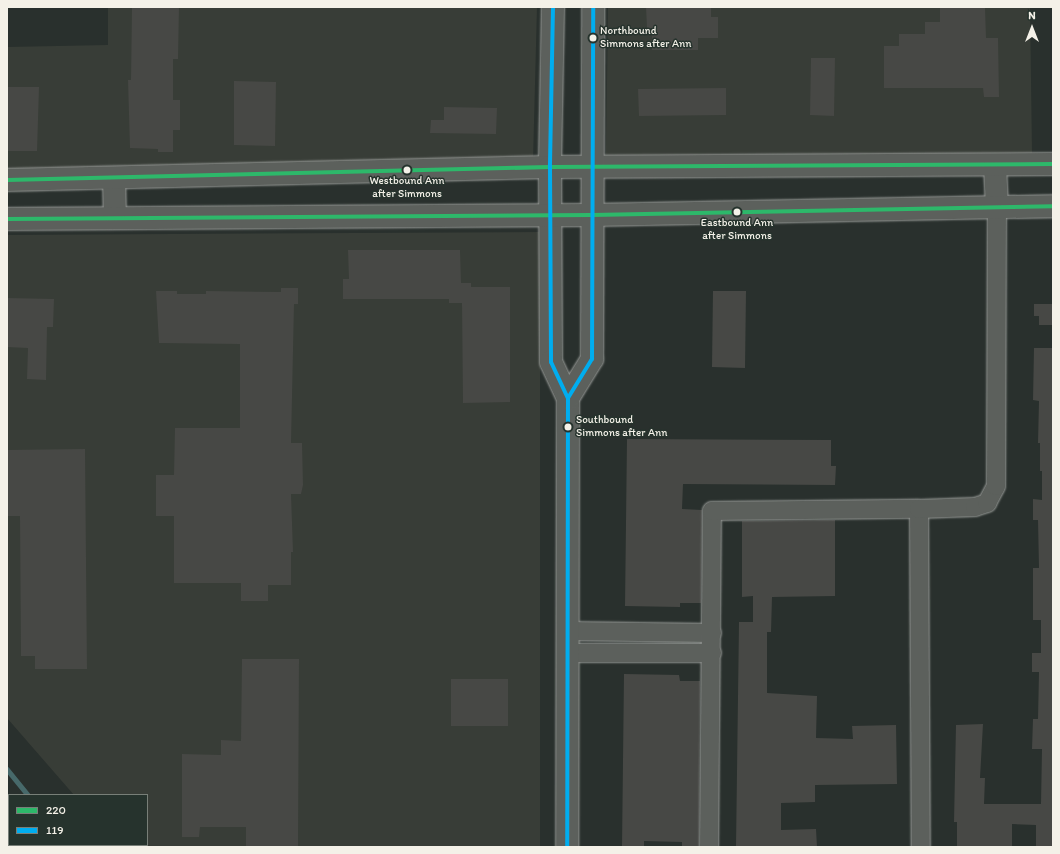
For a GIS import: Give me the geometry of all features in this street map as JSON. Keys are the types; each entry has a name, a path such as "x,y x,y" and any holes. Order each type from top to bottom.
{"main road":[{"path":"553,7 550,167 551,362 568,398 567,847"},
{"path":"568,398 592,359 593,7"},
{"path":"7,180 550,167 1053,164"},
{"path":"995,165 998,207"},
{"path":"114,178 115,218"},
{"path":"7,219 592,215 1053,206"}],"street":[{"path":"709,847 712,653 712,511 919,509 975,507 987,503 996,486 998,207"},
{"path":"919,509 921,847"},
{"path":"567,631 712,633"},
{"path":"568,653 712,653"}],"shaded area":[{"path":"108,7 537,7 533,161 7,169 7,47 108,45"},
{"path":"608,7 1030,7 1032,153 606,157"},
{"path":"540,232 540,847 129,847 128,846 148,846 148,794 73,794 7,718 7,235"}],"building":[{"path":"132,7 179,7 178,59 173,59 173,100 180,100 180,130 173,130 173,152 158,152 158,149 130,148 128,80 131,80"},
{"path":"646,7 711,7 711,17 718,17 718,38 698,38 698,50 652,50 652,28 647,28"},
{"path":"940,7 985,7 986,38 998,38 999,97 984,97 983,88 884,88 884,46 899,46 899,34 925,34 925,22 940,22"},
{"path":"811,58 835,58 834,116 810,115"},
{"path":"234,81 276,82 275,146 234,145"},
{"path":"7,87 39,87 37,151 7,151"},
{"path":"726,88 726,115 639,116 638,89"},
{"path":"444,107 497,108 496,134 430,133 431,120 444,120"},
{"path":"348,250 460,250 461,283 471,283 471,287 510,287 510,402 463,403 462,303 449,303 449,299 343,299 343,279 349,279"},
{"path":"281,288 298,288 298,304 294,304 291,443 302,443 303,485 301,494 291,494 293,552 291,552 291,585 268,585 268,601 241,601 241,583 174,583 174,516 156,516 156,475 174,475 175,428 240,428 240,344 159,343 156,291 177,291 177,294 206,294 206,291 281,292"},
{"path":"713,291 746,291 745,368 712,367"},
{"path":"7,298 54,299 53,327 47,327 46,380 27,379 28,348 7,347"},
{"path":"1034,304 1053,304 1053,325 1039,325 1039,316 1034,316"},
{"path":"1034,348 1053,348 1053,847 1036,847 1036,825 1012,824 1012,847 957,847 957,822 954,822 956,725 983,724 980,778 985,778 984,804 1041,804 1042,749 1032,749 1033,719 1038,719 1039,672 1032,672 1032,653 1041,653 1041,620 1033,620 1033,568 1039,568 1038,520 1033,520 1033,499 1042,500 1042,471 1040,471 1040,443 1038,443 1039,401 1033,400"},
{"path":"627,439 831,440 831,466 836,466 835,485 683,484 682,509 702,510 701,603 680,603 680,607 625,606"},
{"path":"85,449 87,669 35,669 35,656 21,656 20,516 7,516 7,450"},
{"path":"835,520 835,596 772,597 771,632 767,632 767,693 817,696 816,738 853,739 852,726 896,725 897,784 815,785 815,802 781,803 781,830 816,829 817,847 736,847 739,622 753,622 753,596 742,597 742,521"},
{"path":"242,659 299,659 298,847 246,847 246,827 200,827 199,837 182,837 182,754 221,755 221,740 241,741"},
{"path":"624,674 679,675 680,681 700,681 699,847 682,847 682,842 644,841 644,847 622,847"},
{"path":"451,679 508,679 508,726 451,726"}],"waterway":[{"path":"7,769 27,794"}],"transit line":[{"name":"119","path":"553,7 550,167 551,362 568,398 567,847"},
{"name":"119","path":"568,398 592,359 593,7"},
{"name":"220","path":"7,180 550,167 1053,164"},
{"name":"220","path":"7,219 592,215 1053,206"}],"place":[{"name":"Northbound Simmons after Ann","path":"593,38"},
{"name":"Westbound Ann after Simmons","path":"407,170"},
{"name":"Eastbound Ann after Simmons","path":"737,212"},
{"name":"Southbound Simmons after Ann","path":"568,427"}]}
